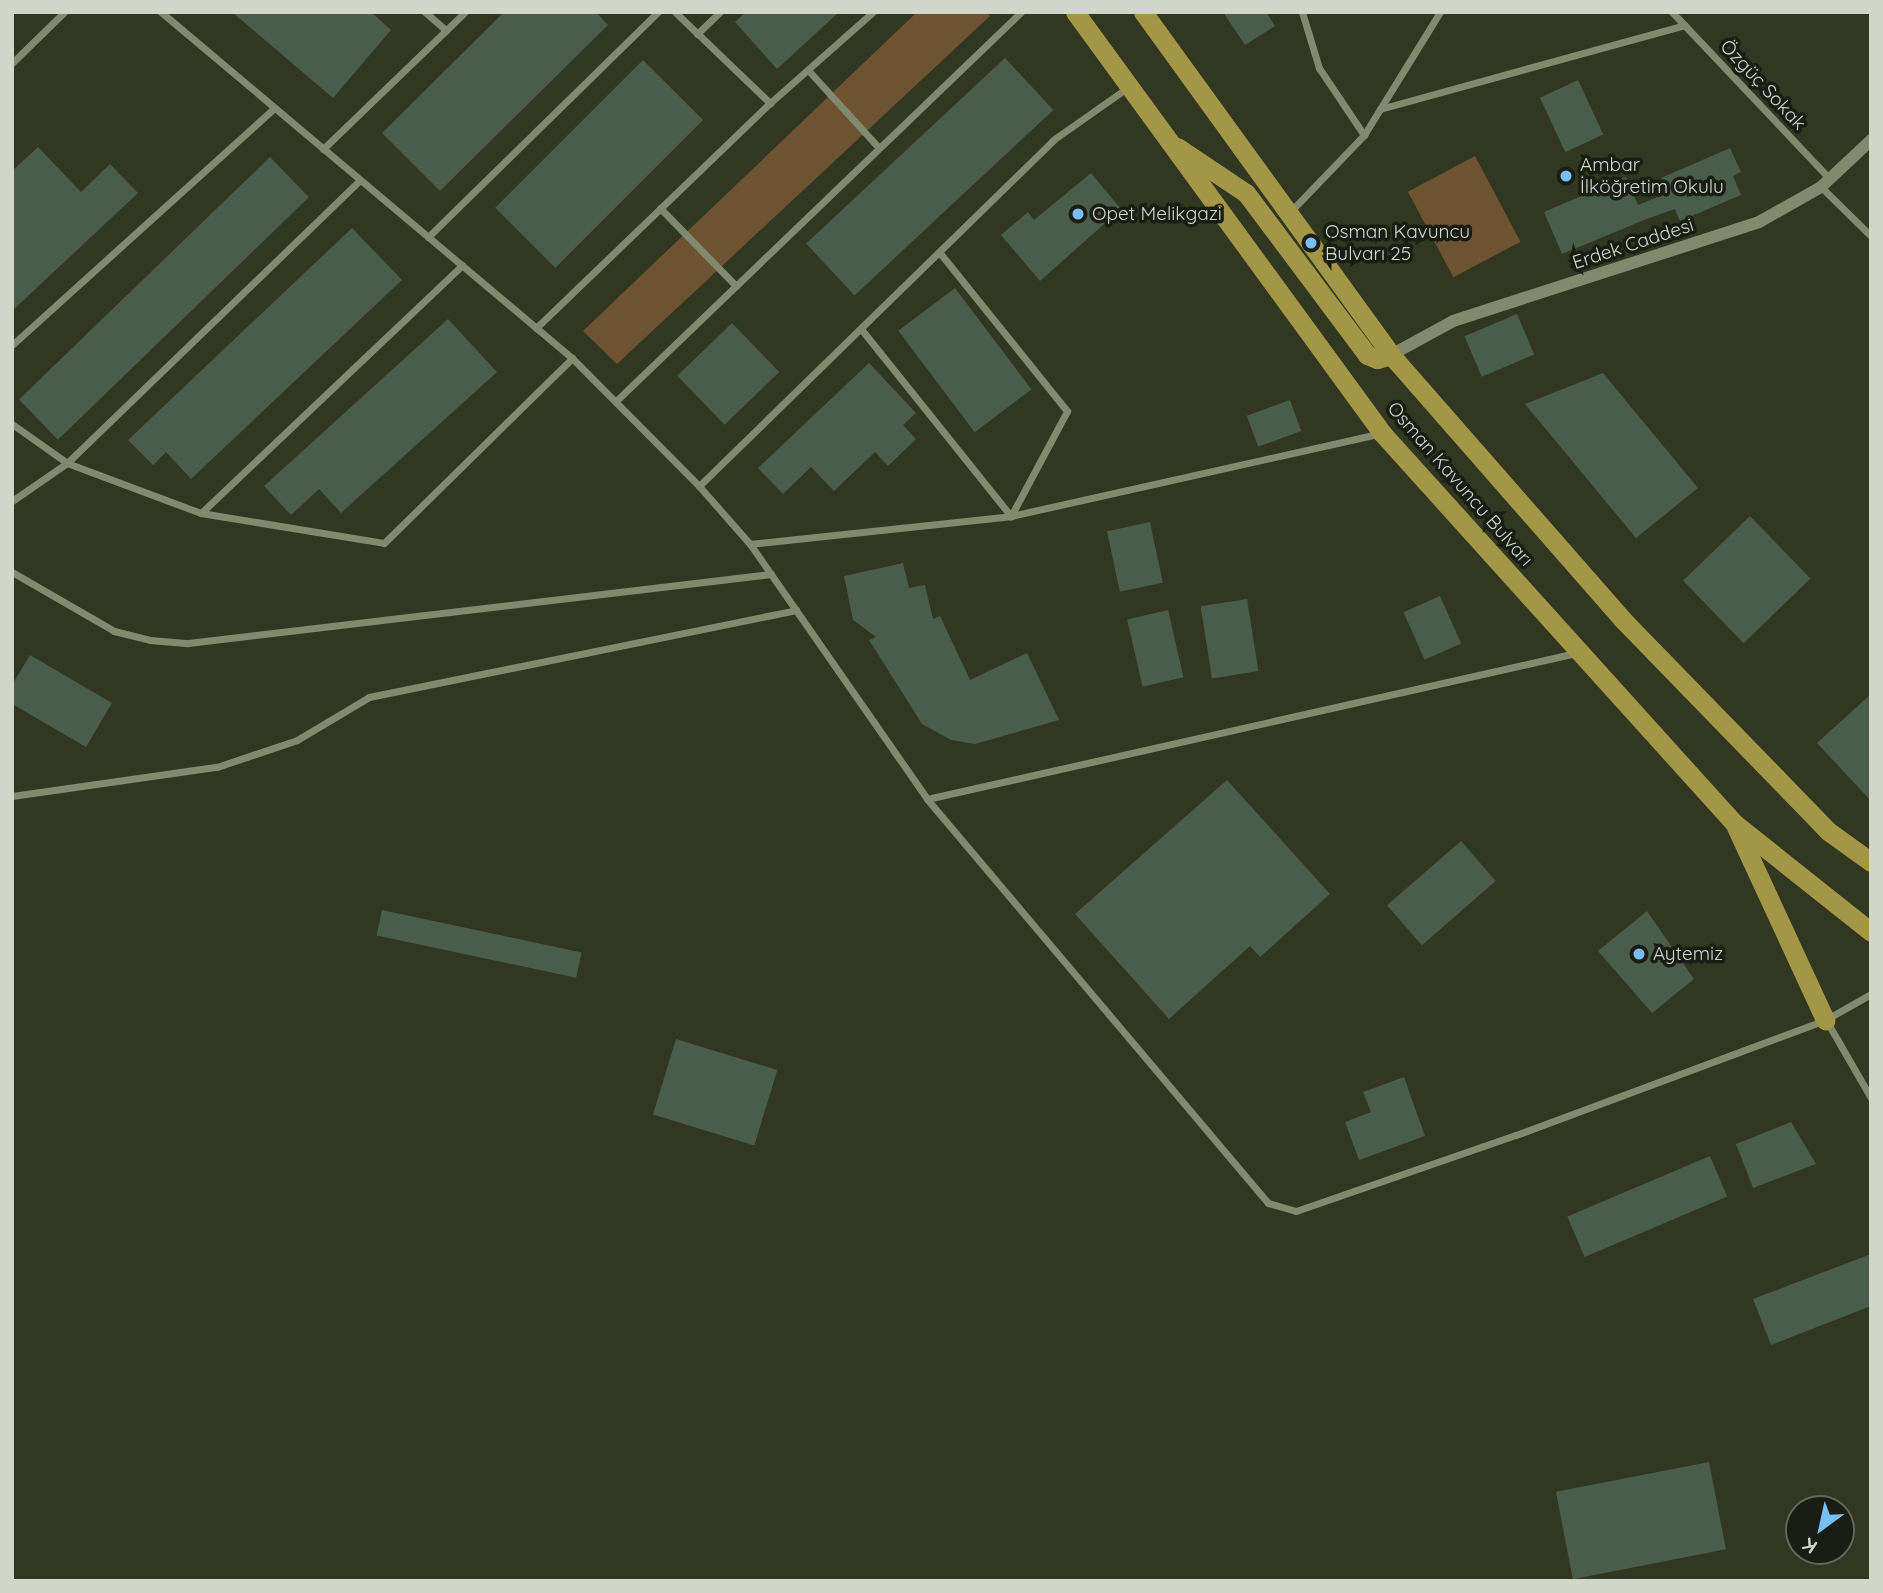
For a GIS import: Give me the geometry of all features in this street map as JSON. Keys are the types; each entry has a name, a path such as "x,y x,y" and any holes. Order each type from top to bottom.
{"highway":[{"name":"Osman Kavuncu Bulvarı","path":"1075,12 1127,87 1382,433 1734,823 1871,932"},
{"name":"Osman Kavuncu Bulvarı","path":"1143,12 1391,355 1623,620 1828,831 1871,862"},
{"path":"1167,141 1246,193 1367,355 1391,355"},
{"path":"1734,823 1825,1020"}],"street":[{"path":"12,63 64,12"},
{"path":"161,12 572,358 699,486 750,544 928,799 1254,1191 1286,1210 1296,1211 1516,1135 1825,1020 1871,994"},
{"path":"425,12 446,30"},
{"path":"323,149 465,12"},
{"path":"428,237 658,12"},
{"path":"675,12 770,103"},
{"path":"697,34 720,12"},
{"path":"536,328 770,103 873,12"},
{"path":"616,401 1021,12"},
{"path":"1302,12 1319,68 1364,135"},
{"path":"1289,213 1364,135 1440,12"},
{"name":"Özgüç Sokak","path":"1672,12 1871,236"},
{"path":"1380,109 1685,25"},
{"path":"807,70 879,148"},
{"path":"699,486 1053,139 1127,87"},
{"path":"12,345 274,108"},
{"name":"Erdek Caddesi","path":"1391,355 1452,321 1759,222 1826,183 1871,140"},
{"path":"12,501 67,463 360,180"},
{"path":"660,208 736,286"},
{"path":"939,252 1067,411 1011,516"},
{"path":"201,513 462,265"},
{"path":"861,329 1011,516"},
{"path":"12,424 67,463 201,513 384,543 572,358"},
{"path":"750,544 1011,516 1382,433"},
{"path":"12,572 114,631 150,640 188,643 771,574"},
{"path":"12,796 217,767 297,740 369,697 796,610"},
{"path":"928,799 1580,652"},
{"path":"1825,1020 1871,1098"}],"shaded area":[{"path":"917,12 986,12 990,16 617,364 583,331"},
{"path":"1475,156 1521,242 1453,277 1408,192"}],"building":[{"path":"232,12 371,12 391,30 333,98"},
{"path":"504,12 596,12 608,25 440,191 382,133"},
{"path":"746,12 839,12 777,69 735,22"},
{"path":"1223,12 1266,12 1275,26 1245,45"},
{"path":"1005,58 1053,110 854,295 806,244"},
{"path":"643,60 703,120 555,268 495,208"},
{"path":"1578,80 1603,134 1565,152 1540,98"},
{"path":"38,147 81,192 110,164 138,193 12,311 12,171"},
{"path":"1730,148 1741,172 1733,176 1741,195 1680,221 1675,209 1562,254 1544,212 1626,177 1638,205 1668,193 1661,178"},
{"path":"270,157 309,197 58,440 19,399"},
{"path":"1091,173 1121,209 1040,281 1001,235 1028,212 1034,220"},
{"path":"352,228 402,280 191,479 166,452 153,465 128,440"},
{"path":"955,288 1031,389 975,432 898,331"},
{"path":"1517,314 1534,355 1482,377 1465,336"},
{"path":"448,319 497,372 341,513 319,489 291,515 264,486"},
{"path":"732,323 779,372 725,425 677,376"},
{"path":"869,363 916,413 903,425 916,439 888,466 875,452 834,491 811,467 783,494 758,468"},
{"path":"1603,373 1698,488 1636,538 1525,404"},
{"path":"1290,400 1301,431 1258,447 1247,416"},
{"path":"1750,516 1810,579 1744,643 1683,581"},
{"path":"1150,522 1163,583 1120,592 1107,531"},
{"path":"903,563 909,588 925,585 933,619 940,616 970,680 1027,653 1059,720 975,744 951,740 922,724 869,640 876,637 853,620 844,576"},
{"path":"1440,596 1461,644 1425,660 1403,612"},
{"path":"1247,599 1258,671 1212,678 1201,606"},
{"path":"1168,610 1184,677 1143,687 1127,619"},
{"path":"30,655 112,703 86,747 12,704 12,685"},
{"path":"1871,694 1871,801 1817,743"},
{"path":"1227,780 1330,894 1260,957 1250,946 1169,1019 1075,914"},
{"path":"1461,841 1496,881 1422,945 1387,905"},
{"path":"382,910 582,952 576,978 377,935"},
{"path":"1647,911 1694,979 1652,1013 1598,951"},
{"path":"676,1039 777,1070 754,1146 653,1115"},
{"path":"1404,1077 1425,1136 1359,1160 1345,1122 1371,1112 1363,1092"},
{"path":"1791,1122 1816,1164 1753,1188 1736,1144"},
{"path":"1710,1156 1727,1197 1585,1257 1567,1217"},
{"path":"1871,1254 1871,1306 1771,1345 1753,1299"},
{"path":"1709,1462 1726,1549 1573,1579 1556,1492"}],"place":[{"name":"Ambar İlköğretim Okulu","path":"1566,176"},
{"name":"Opet Melikgazi","path":"1078,214"},
{"name":"Osman Kavuncu Bulvarı 25","path":"1311,243"},
{"name":"Aytemiz","path":"1639,954"}]}
